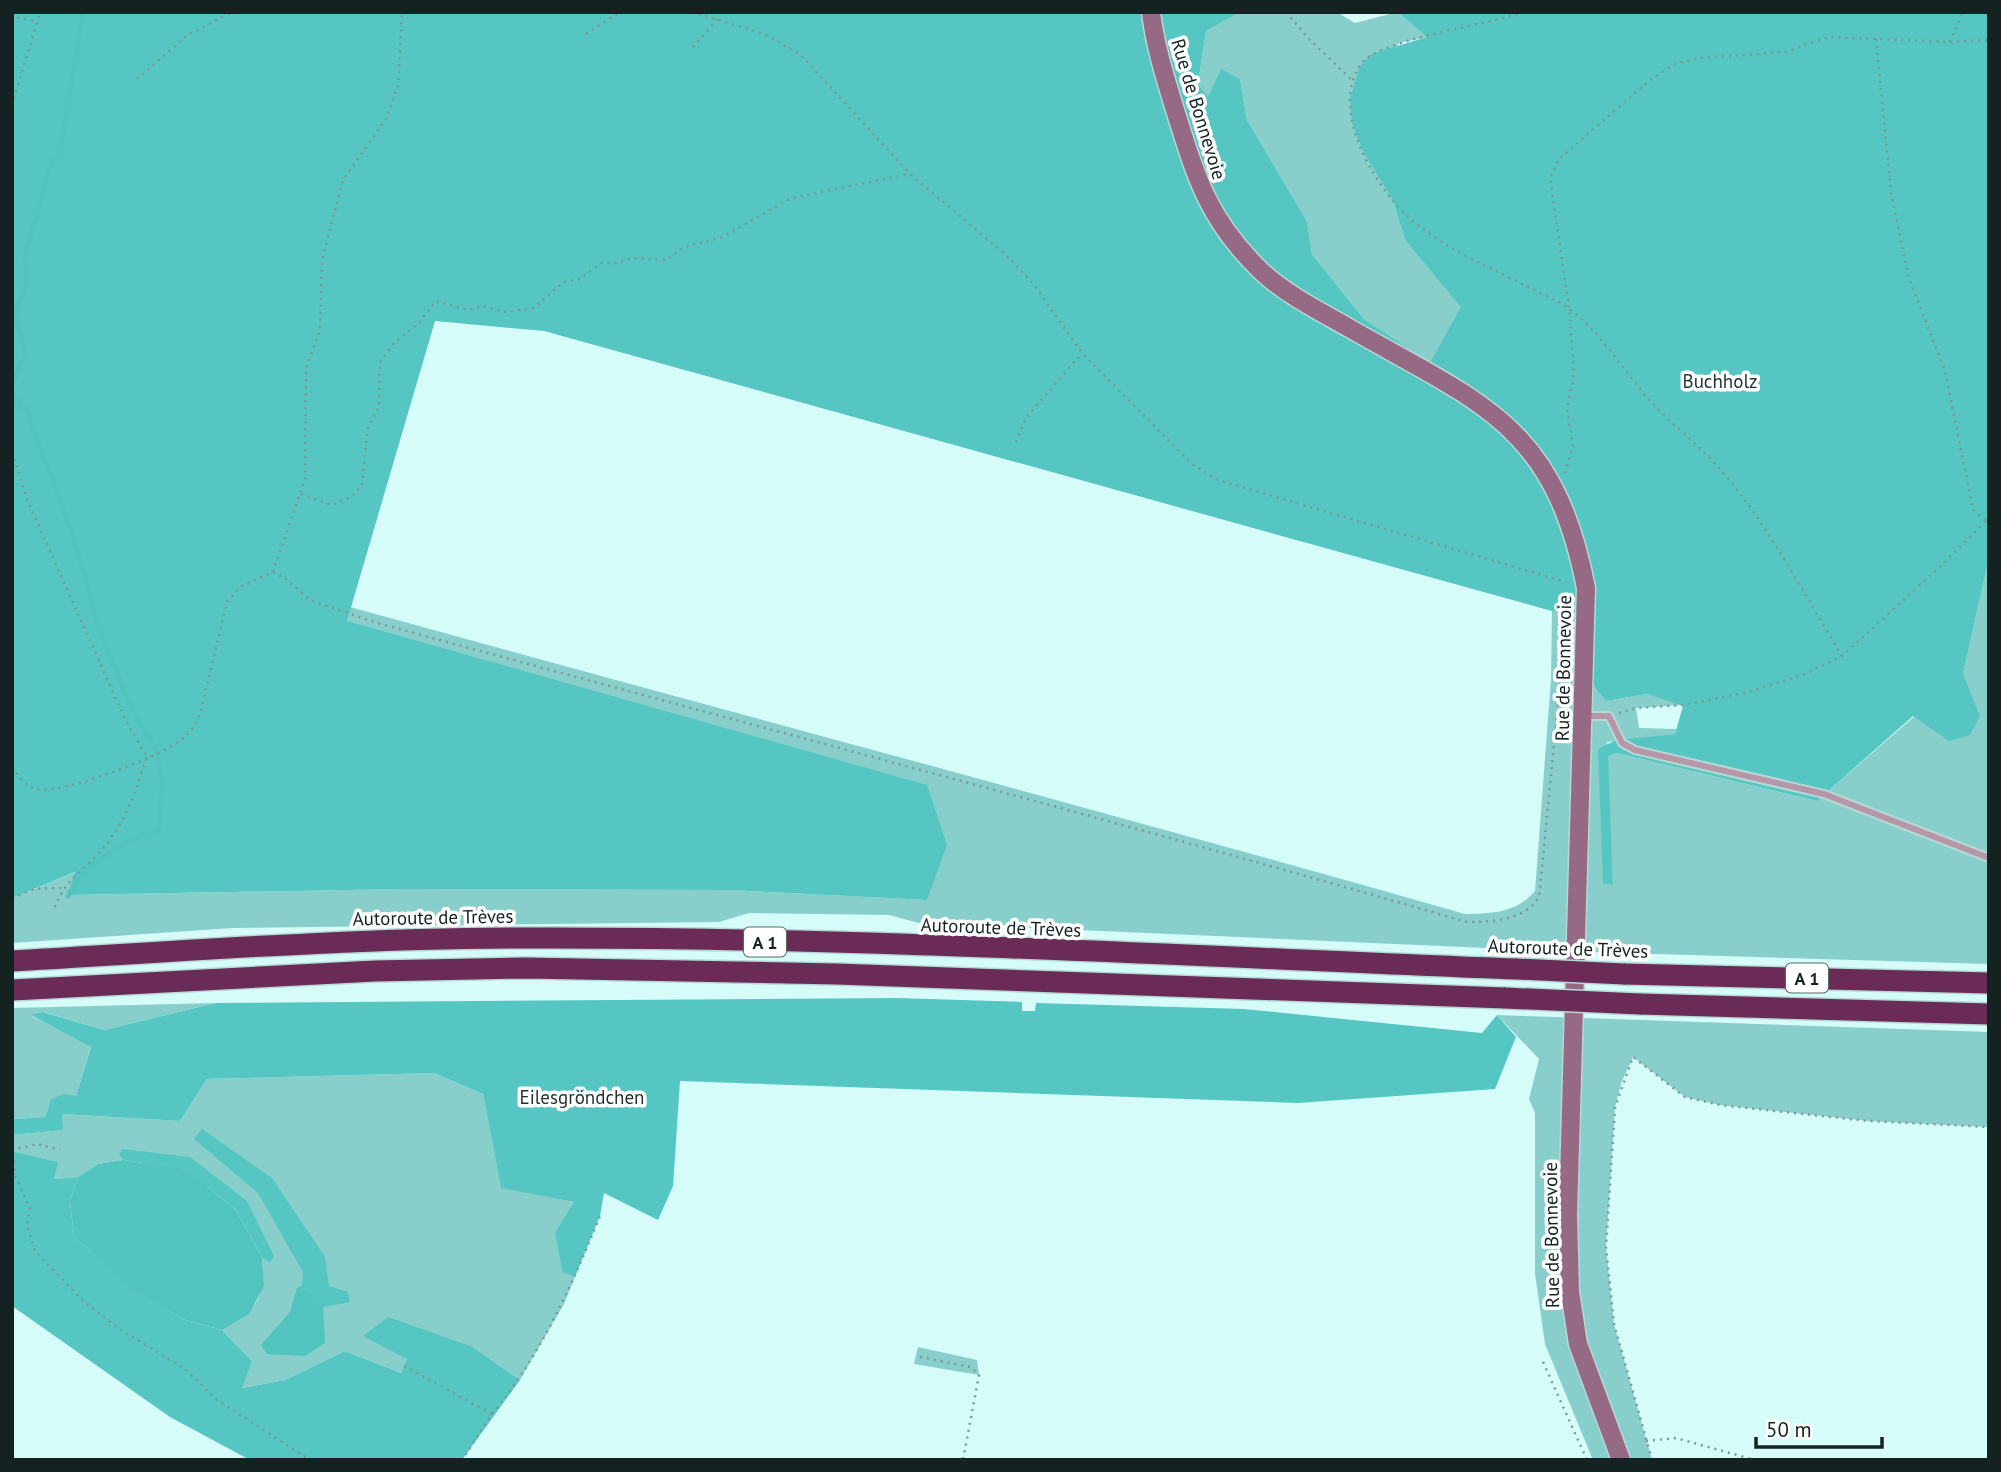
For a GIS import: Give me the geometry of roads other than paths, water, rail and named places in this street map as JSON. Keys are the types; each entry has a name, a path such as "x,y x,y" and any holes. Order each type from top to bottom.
{"highway":[{"name":"Autoroute de Trèves","path":"12,961 374,941 527,938 842,943 1624,974 1989,983"},
{"name":"A 1","path":"12,990 375,971 526,968 837,974 1640,1004 1989,1014"}],"main road":[{"name":"Rue de Bonnevoie","path":"1151,12 1155,45 1199,186 1227,235 1263,273 1331,318 1469,396 1504,421 1533,452 1555,487 1569,518 1586,588 1568,1216 1570,1292 1578,1344 1595,1398 1621,1460"}],"lane":[{"path":"1583,716 1609,716 1622,743 1635,750 1824,794 1989,858"}],"waterway":[{"path":"12,384 26,355 16,315 26,283 25,256 51,162 60,153 83,12"},
{"path":"12,395 26,410 72,532 100,632 129,702 157,752 162,782 159,832 132,840 107,854 85,873 68,896"}],"park label":[{"name":"Buchholz","path":"1720,381"},
{"name":"Eilesgröndchen","path":"582,1097"}]}
